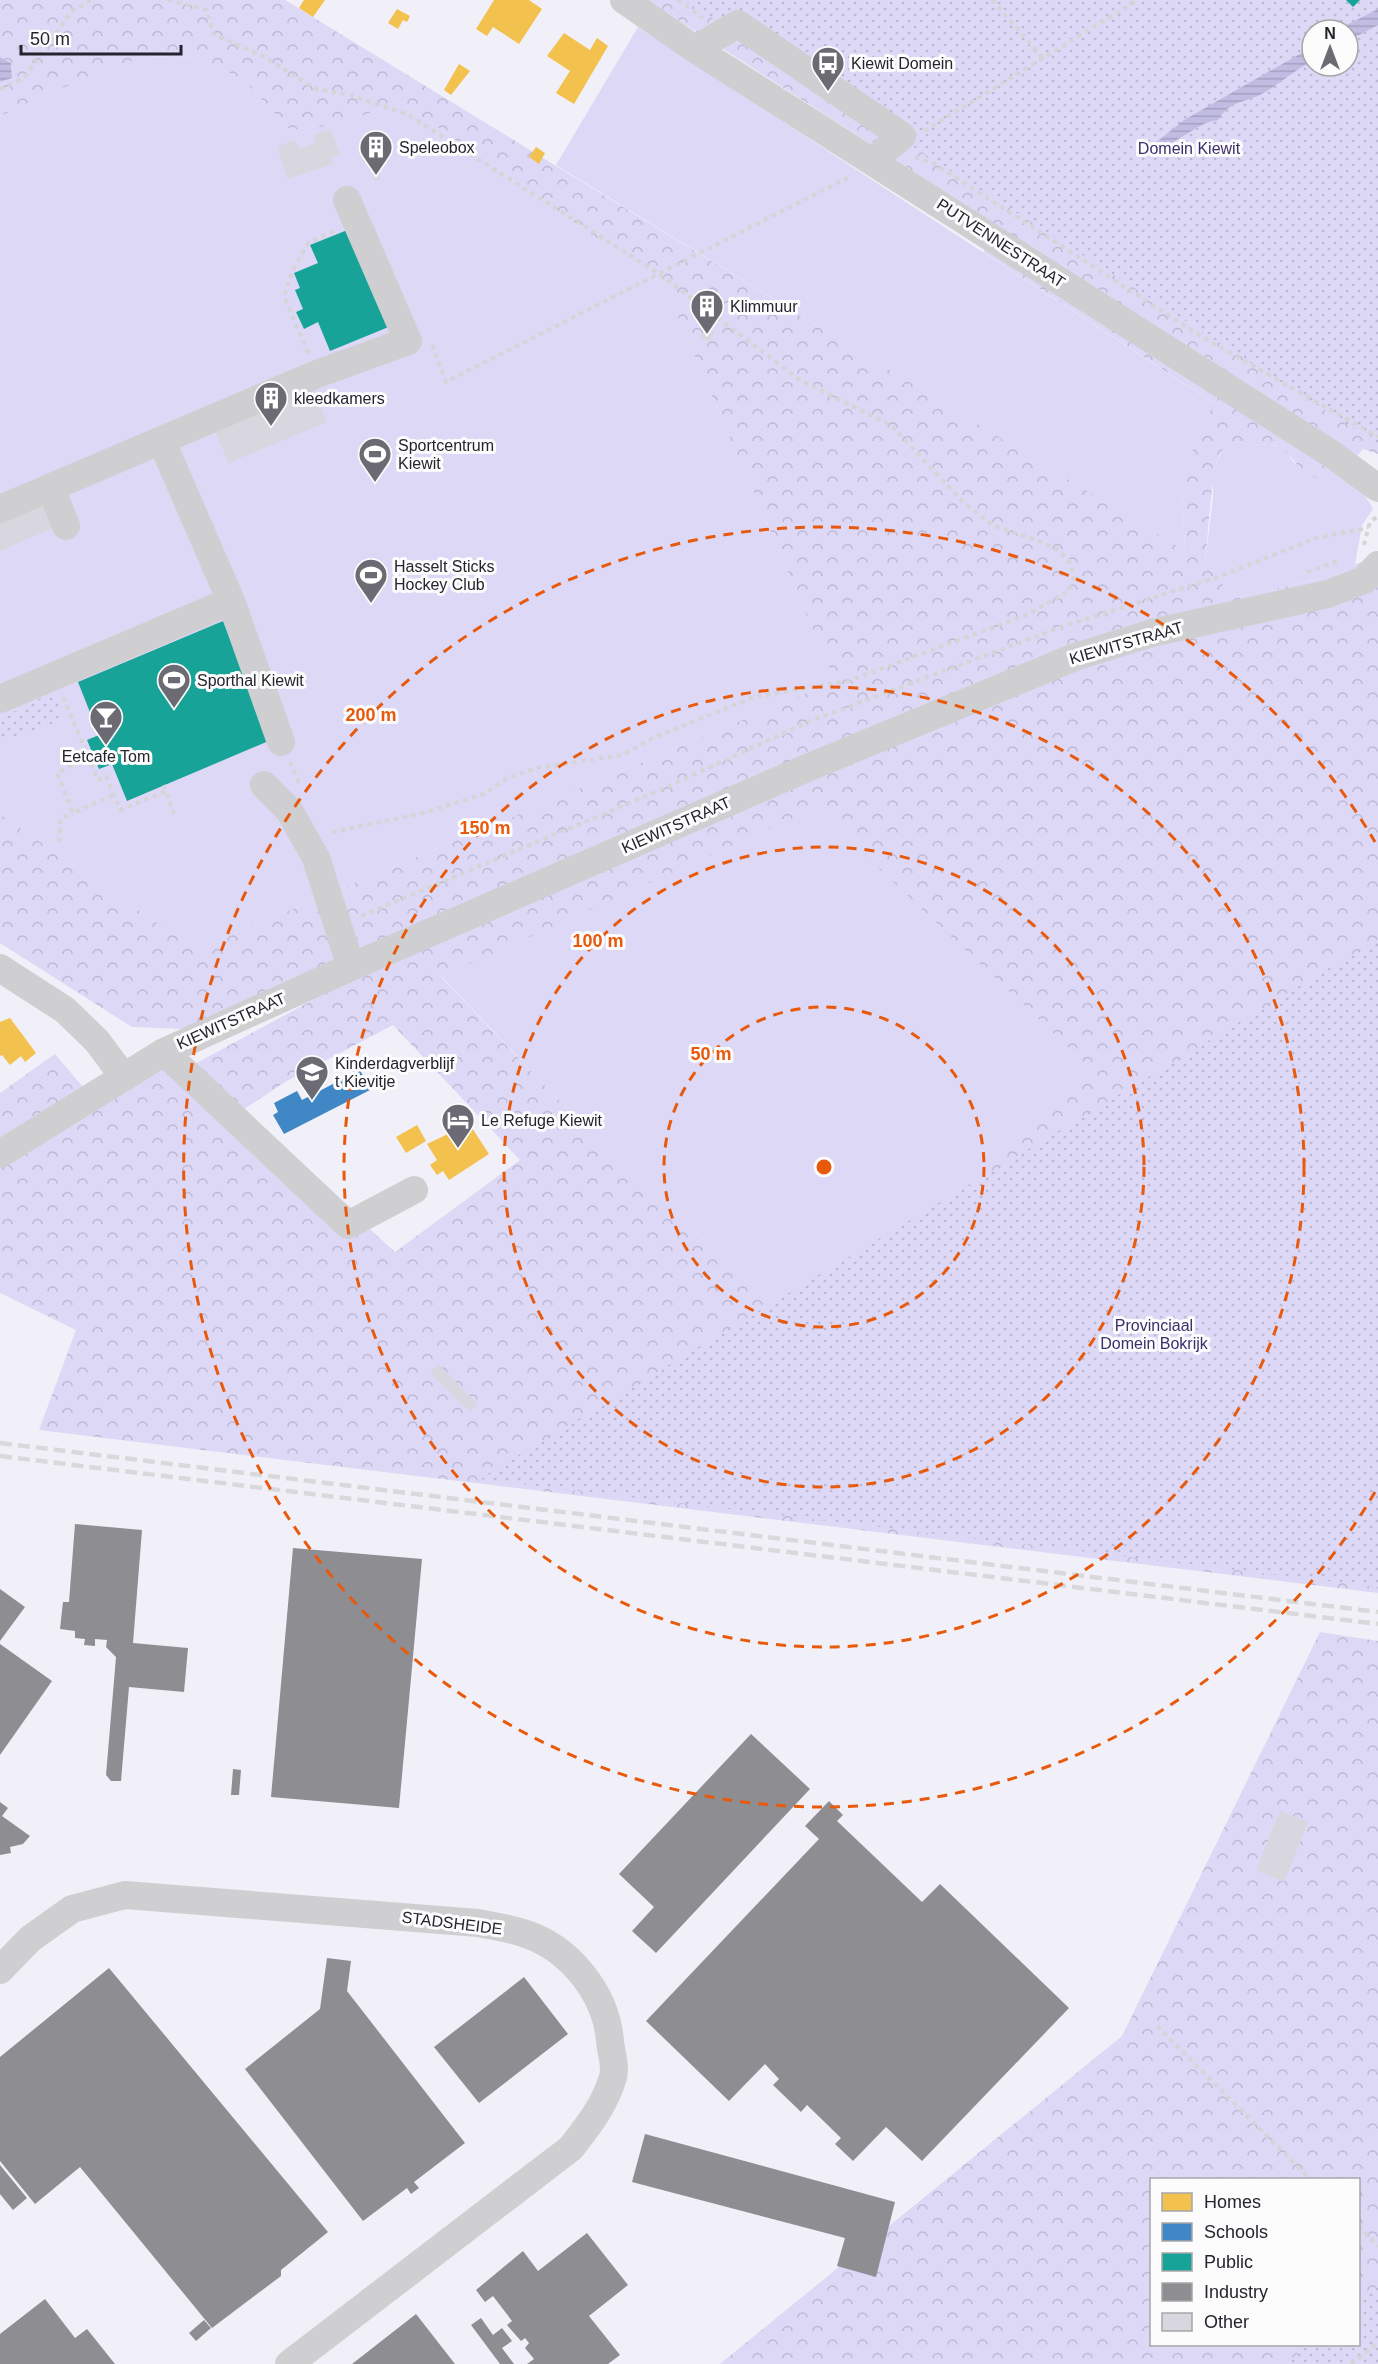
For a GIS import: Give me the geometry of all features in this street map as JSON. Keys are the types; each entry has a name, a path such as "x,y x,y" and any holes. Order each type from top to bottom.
{"street":[{"name":"PUTVENNESTRAAT","path":"624,0 695,49 884,155 1342,461 1378,488"},
{"path":"695,49 738,24 902,136 884,155"},
{"path":"0,509 162,442 317,374 408,341 352,210"},
{"path":"162,442 231,601 281,742"},
{"path":"51,488 66,526"},
{"name":"KIEWITSTRAAT","path":"0,1154 164,1052 351,966 807,768 1076,657 1152,633 1349,588 1364,580 1370,557"},
{"path":"0,699 231,601"},
{"path":"264,785 289,810 316,858 351,966"},
{"path":"0,968 64,1010 97,1041 123,1076"},
{"path":"164,1052 348,1224 414,1190"},
{"name":"STADSHEIDE","path":"0,1970 30,1939 72,1909 126,1894 478,1923 524,1933 556,1950 578,1969 598,1996 609,2032 614,2075 598,2114 571,2148 289,2364"}],"path":[{"path":"0,89 24,78 71,12 91,0"},
{"path":"168,0 207,10 213,34 263,56 316,89 350,95 407,114 658,273 758,346 800,380 892,426 948,488 994,526 1037,540 1058,550 1068,561 1074,576 1068,591 1029,614 848,681 754,697 653,738 622,755 537,768 506,779 484,794 423,813 324,834 320,828"},
{"path":"678,0 724,32"},
{"path":"992,0 1043,58"},
{"path":"446,381 884,155 1138,0"},
{"path":"884,155 935,164 1199,334 1378,437"},
{"path":"317,374 284,296 293,270 308,243 352,210"},
{"path":"1370,557 1368,528 1370,522 1378,516"},
{"path":"338,926 658,791 808,722 1061,627 1218,577 1316,538 1368,528"},
{"path":"1307,599 1305,577 1307,572 1348,559"},
{"path":"54,676 98,780 106,776 120,810 166,791"},
{"path":"281,742 303,792"},
{"path":"73,813 57,773 88,757"},
{"path":"164,785 174,813"},
{"path":"59,842 60,819 113,795"},
{"path":"1157,2026 1309,2178"},
{"path":"1360,2227 1378,2246"},
{"path":"1352,2364 1378,2343"}],"green space":[{"path":"0,0 285,0 1185,551 1182,486 1192,452 1214,403 983,252 1003,229 647,0 1378,0 1338,18 1300,18 1300,78 1360,78 1360,50 1378,25 1378,454 1363,449 1334,483 1311,475 1292,459 1282,446 1232,442 1221,452 1215,472 1205,563 1223,575 1221,601 1340,574 1355,564 1378,558 1378,1593 39,1430 76,1330 0,1293 0,1093 55,1054 83,1087 112,1070 191,1066 370,969 184,1029 132,1027 0,943 0,814 196,950 835,681 664,285 401,102 337,125 290,130 244,80 199,58 146,56 92,75 0,116 0,82 12,78 11,63 0,57","holes":["815,808 1088,1066 802,1333 577,1119 441,977","393,1025 520,1160 395,1252 241,1111 287,1081"]},
{"name":"Domein Kiewit","path":"684,0 1378,0 1378,444"},
{"path":"638,27 1215,404 1192,452 1182,486 1185,552 556,165"},
{"name":"Sportcentrum Kiewit","path":"145,56 199,58 244,80 290,130 337,125 401,102 664,285 835,681 196,950 0,814 0,116 92,75"},
{"path":"1232,442 1282,446 1294,463 1331,471 1358,487 1373,509 1362,525 1355,564 1340,574 1221,601 1205,564 1213,497 1213,473 1221,452"},
{"path":"52,692 65,719 0,742 0,719"},
{"path":"815,807 1089,1066 802,1333 577,1119 441,976"},
{"name":"Provinciaal Domein Bokrijk","path":"1378,939 1378,1587 479,1479"},
{"path":"1320,1632 1378,1641 1378,2364 720,2364 1122,2036"},
{"path":"1378,2286 1378,2364 1285,2364 1307,2346 1360,2346 1360,2301"}],"shaded area":[{"path":"1378,9 1378,25 1360,35 1360,18"},
{"path":"1300,54 1300,68 1271,88 1258,96 1234,105 1218,120 1200,126 1174,142 1157,148 1149,148 1184,120"},
{"path":"0,57 11,63 12,78 0,82"}],"building: Homes":[{"path":"304,0 325,0 313,17 299,8"},
{"path":"494,0 529,0 542,9 519,44 493,27 487,36 476,29"},
{"path":"397,9 410,16 407,22 403,20 398,29 388,23"},
{"path":"564,33 590,50 597,38 608,46 574,104 556,93 570,71 547,56"},
{"path":"459,64 470,71 451,95 444,90"},
{"path":"536,147 545,153 539,164 529,157"},
{"path":"10,1018 36,1053 25,1062 21,1056 10,1065 2,1055 0,1056 0,1022"},
{"name":"Le Refuge Kiewit","path":"459,1108 489,1154 449,1180 443,1171 437,1175 430,1165 437,1160 427,1144 454,1131 446,1117"},
{"path":"417,1125 426,1141 406,1153 396,1137"}],"building: Schools":[{"name":"Kinderdagverblijf t Kievitje","path":"360,1070 370,1090 284,1134 273,1115 278,1112 274,1103 297,1091 302,1100"}],"building: Public":[{"path":"1346,0 1360,0 1353,7"},
{"path":"350,229 391,326 330,351 318,322 304,329 296,312 303,309 295,290 300,288 294,273 318,263 310,245"},
{"name":"Sporthal Kiewit","path":"223,621 271,740 127,801 112,764 99,769 87,740 99,735 78,682"}],"building: Industry":[{"path":"75,1524 142,1530 133,1643 188,1648 184,1692 129,1687 121,1781 111,1781 106,1775 116,1657 106,1647 107,1640 95,1639 95,1646 84,1645 85,1639 75,1638 75,1631 60,1629 63,1602 69,1602"},
{"path":"293,1548 422,1559 399,1808 271,1797"},
{"path":"0,1589 25,1607 0,1641"},
{"path":"0,1644 52,1681 0,1755"},
{"path":"751,1734 810,1789 656,1953 632,1931 654,1907 619,1874"},
{"path":"233,1769 241,1770 239,1795 231,1795"},
{"path":"829,1801 843,1815 837,1821 922,1902 940,1884 1069,2008 922,2161 886,2127 853,2161 835,2144 841,2138 807,2105 801,2112 773,2085 779,2079 765,2064 729,2101 646,2021 819,1839 805,1826"},
{"path":"0,1802 8,1808 2,1816 30,1836 23,1844 10,1847 11,1853 0,1855"},
{"path":"327,1958 351,1961 347,1991 465,2143 414,2182 419,2188 411,2194 407,2188 363,2221 245,2069 320,2009"},
{"path":"109,1968 328,2232 281,2270 281,2276 212,2328 80,2167 35,2204 0,2161 0,2057"},
{"path":"524,1977 568,2034 479,2103 434,2047"},
{"path":"645,2134 895,2202 876,2277 837,2266 845,2238 632,2182"},
{"path":"0,2165 27,2198 13,2210 0,2194"},
{"path":"587,2233 628,2285 589,2316 620,2355 608,2364 527,2364 534,2359 525,2348 529,2343 525,2338 521,2341 507,2325 512,2321 493,2296 485,2302 476,2290 523,2251 538,2271"},
{"path":"45,2299 75,2338 87,2329 115,2364 0,2364 0,2334"},
{"path":"416,2314 455,2364 352,2364"},
{"path":"481,2318 493,2335 502,2328 512,2341 502,2348 514,2364 500,2364 471,2325"},
{"path":"204,2320 211,2328 196,2341 189,2333"}],"building: Other":[{"path":"331,129 340,155 331,158 333,164 288,179 277,147 295,140 299,149 316,143 313,135"},
{"name":"Speleobox","path":"373,163 381,164 379,181 374,181"},
{"name":"Klimmuur","path":"706,328 715,333 709,342 700,337"},
{"name":"kleedkamers","path":"313,390 327,422 229,463 215,432"},
{"path":"46,495 59,525 0,551 0,515"},
{"path":"438,1364 477,1403 470,1412 430,1373"},
{"path":"1280,1811 1308,1822 1284,1882 1256,1870"}],"railway":[{"path":"0,1443 1378,1612"},
{"path":"0,1456 1378,1624"}],"place":[{"name":"Kiewit Domein","path":"828,92"},
{"name":"Speleobox","path":"376,176"},
{"name":"Klimmuur","path":"707,335"},
{"name":"kleedkamers","path":"271,427"},
{"name":"Sportcentrum Kiewit","path":"375,483"},
{"name":"Hasselt Sticks Hockey Club","path":"371,604"},
{"name":"Sporthal Kiewit","path":"174,709"},
{"name":"Eetcafe Tom","path":"106,746"},
{"name":"Kinderdagverblijf t Kievitje","path":"312,1101"},
{"name":"Le Refuge Kiewit","path":"458,1149"}]}
